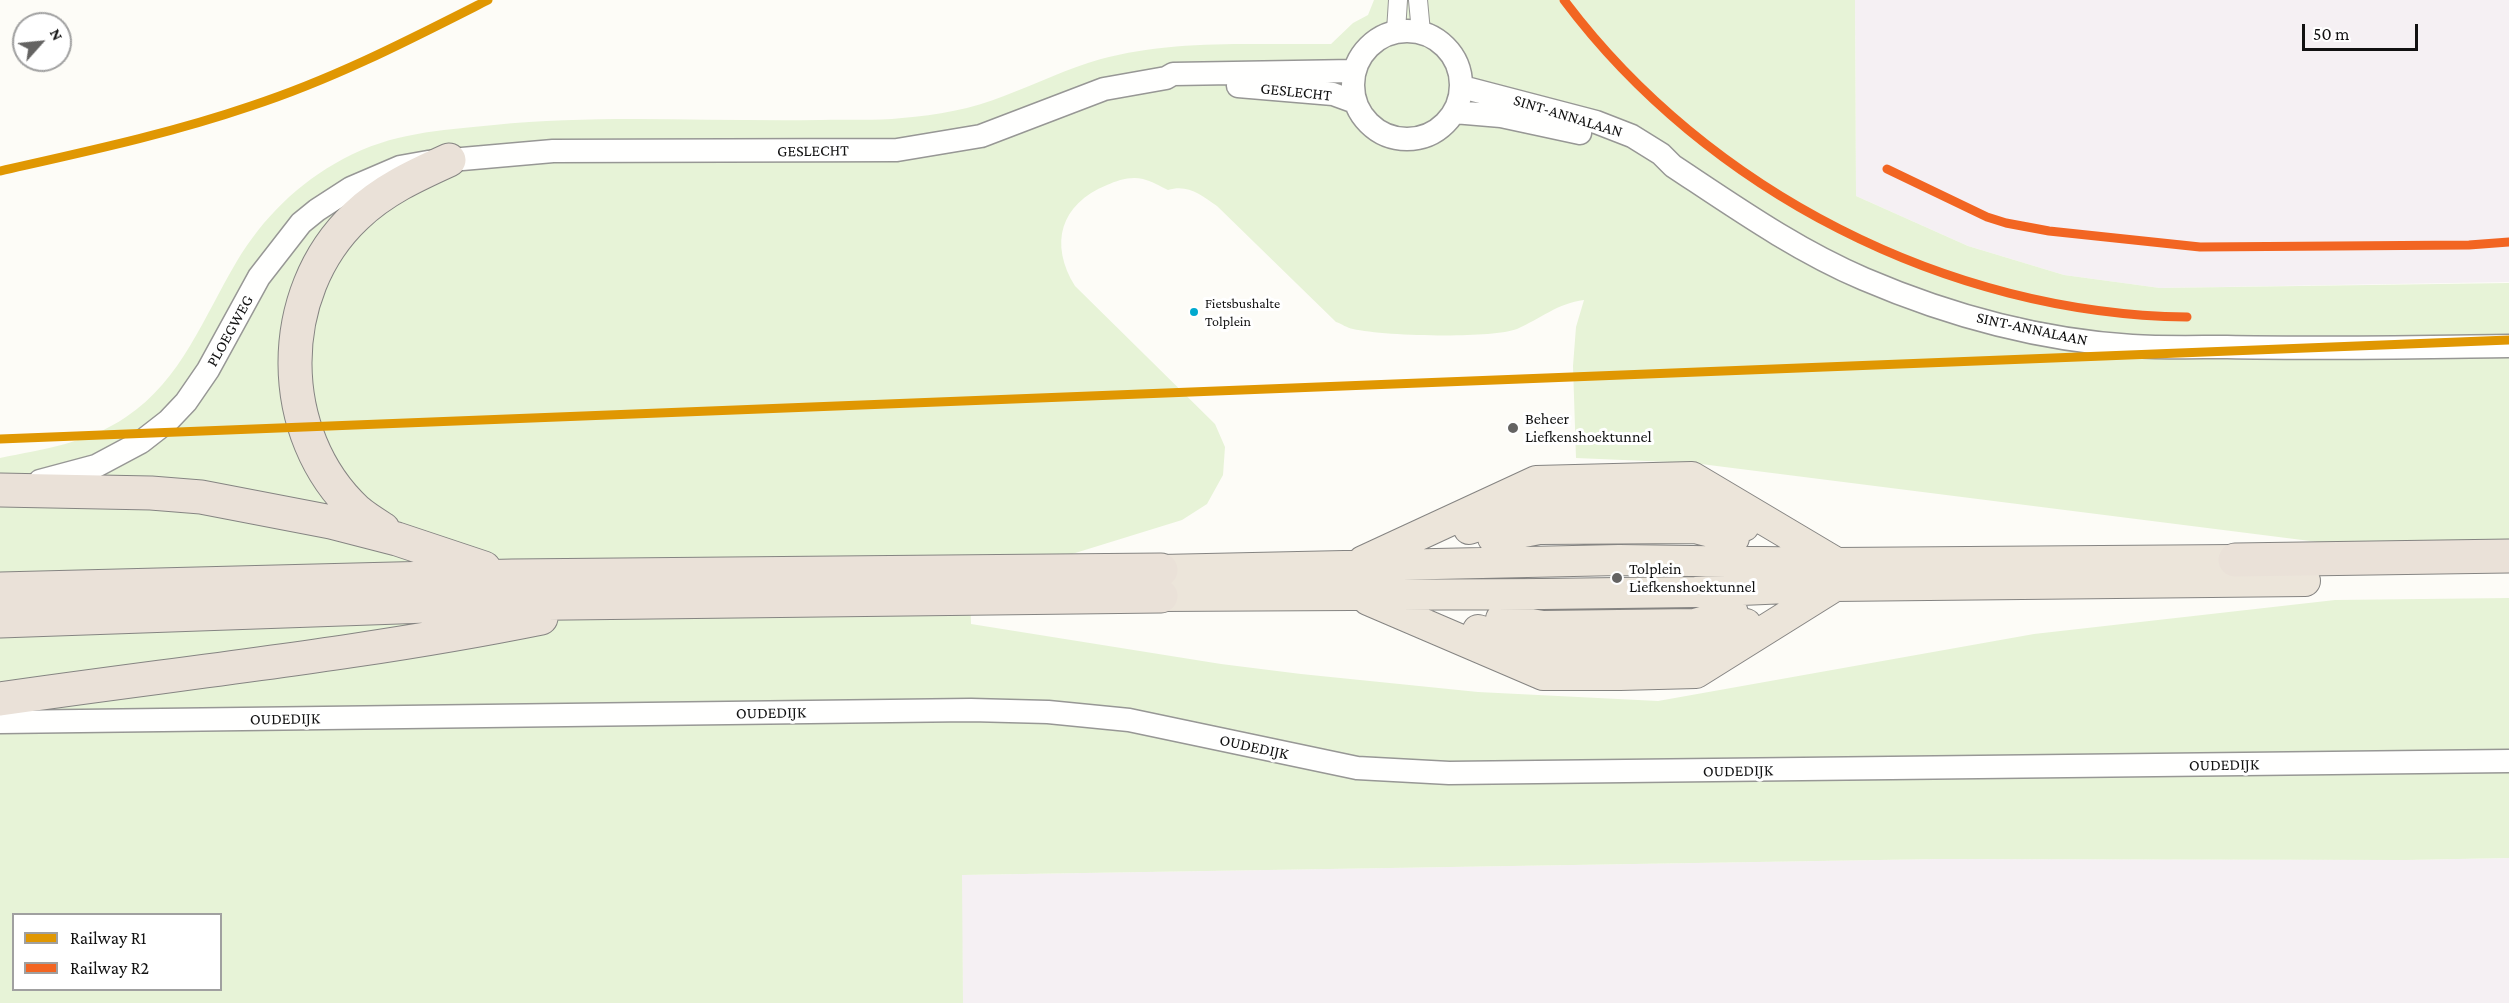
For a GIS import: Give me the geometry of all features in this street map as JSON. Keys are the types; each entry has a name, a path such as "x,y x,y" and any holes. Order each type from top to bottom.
{"highway":[{"path":"397,539 357,512 334,484 311,446 298,404 295,380 295,339 306,295 315,275 327,251 354,217 386,192 449,160"},
{"path":"1354,580 1536,481 1692,477 1835,574"},
{"path":"0,490 151,493 201,497 281,511 397,539 512,576"},
{"path":"1354,580 1538,518 1694,517 1835,574"},
{"path":"1354,580 1543,627 1620,626 1695,624 1835,574 2235,560 2509,556"},
{"path":"0,621 484,604 615,603 1161,583 1354,580 1619,560 1835,574 2305,581 2509,578"},
{"path":"1354,580 1543,675 1620,675 1696,673 1835,574"},
{"path":"0,589 512,576 1161,583"},
{"path":"0,699 488,629 615,603"}],"street":[{"path":"1396,31 1398,0"},
{"path":"1354,71 1359,57 1381,36 1396,31 1421,32 1418,0"},
{"name":"GESLECHT","path":"449,160 553,151 897,150 981,136 1104,89 1166,78 1173,74 1354,71 1352,87 1355,102 1363,118 1376,130 1392,138 1410,140 1428,136 1443,126 1454,112 1461,87 1459,69 1451,53 1438,40 1421,32"},
{"name":"GESLECHT","path":"1166,78 1172,82 1333,94 1355,102"},
{"name":"SINT-ANNALAAN","path":"1461,87 1596,122 1632,136 1662,154 1666,161 1780,236 1862,278 1987,322 2040,333 2132,346 2304,348 2509,346"},
{"name":"SINT-ANNALAAN","path":"1454,112 1501,116 1574,130 1627,147 1658,162 1666,161"},
{"name":"PLOEGWEG","path":"0,490 72,474 96,466 141,442 168,421 186,402 208,370 265,268 302,223 333,199 370,178 400,167 449,160"},
{"name":"OUDEDIJK","path":"0,722 971,710 1048,712 1129,720 1357,768 1449,773 2509,761"}],"shaded area":[{"path":"1855,0 2509,0 2509,282 2160,288 2064,275 1968,246 1856,196"},
{"path":"2509,858 2509,1003 963,1003 961,875 1939,859 2406,860"}],"green space":[{"path":"1374,0 1855,0 1856,196 1968,246 2064,275 2160,288 2509,283 2509,542 2334,544 1693,463 1576,458 1573,366 1576,327 1584,300 1566,304 1517,329 1503,332 1436,335 1387,333 1351,328 1336,322 1217,206 1188,190 1182,188 1168,190 1146,180 1134,178 1107,185 1091,193 1079,203 1069,214 1064,227 1061,241 1062,255 1075,286 1215,424 1225,447 1223,475 1207,504 1182,520 1072,554 969,556 971,624 1221,664 1301,674 1478,692 1658,701 2034,634 2335,600 2509,598 2509,858 2406,860 1939,859 962,875 963,1003 0,1003 0,458 81,439 111,426 145,402 177,366 237,261 258,230 283,203 311,179 362,150 416,134 575,120 872,120 902,118 941,113 992,101 1076,67 1128,53 1157,48 1215,44 1331,44 1353,23 1368,15"}],"rail line":[{"name":"R1","path":"0,171 158,134 282,95 372,58 488,0"},
{"name":"R2","path":"1564,0 1622,68 1688,130 1761,183 1840,229 1923,266 2009,293 2097,310 2187,317"},
{"name":"R2","path":"1887,169 1987,217 2049,231 2200,247 2469,245 2509,242"},
{"name":"R1","path":"0,439 2509,340"}],"place":[{"name":"Fietsbushalte Tolplein","path":"1194,312"},
{"name":"Beheer Liefkenshoektunnel","path":"1513,428"},
{"name":"Tolplein Liefkenshoektunnel","path":"1617,578"}]}
